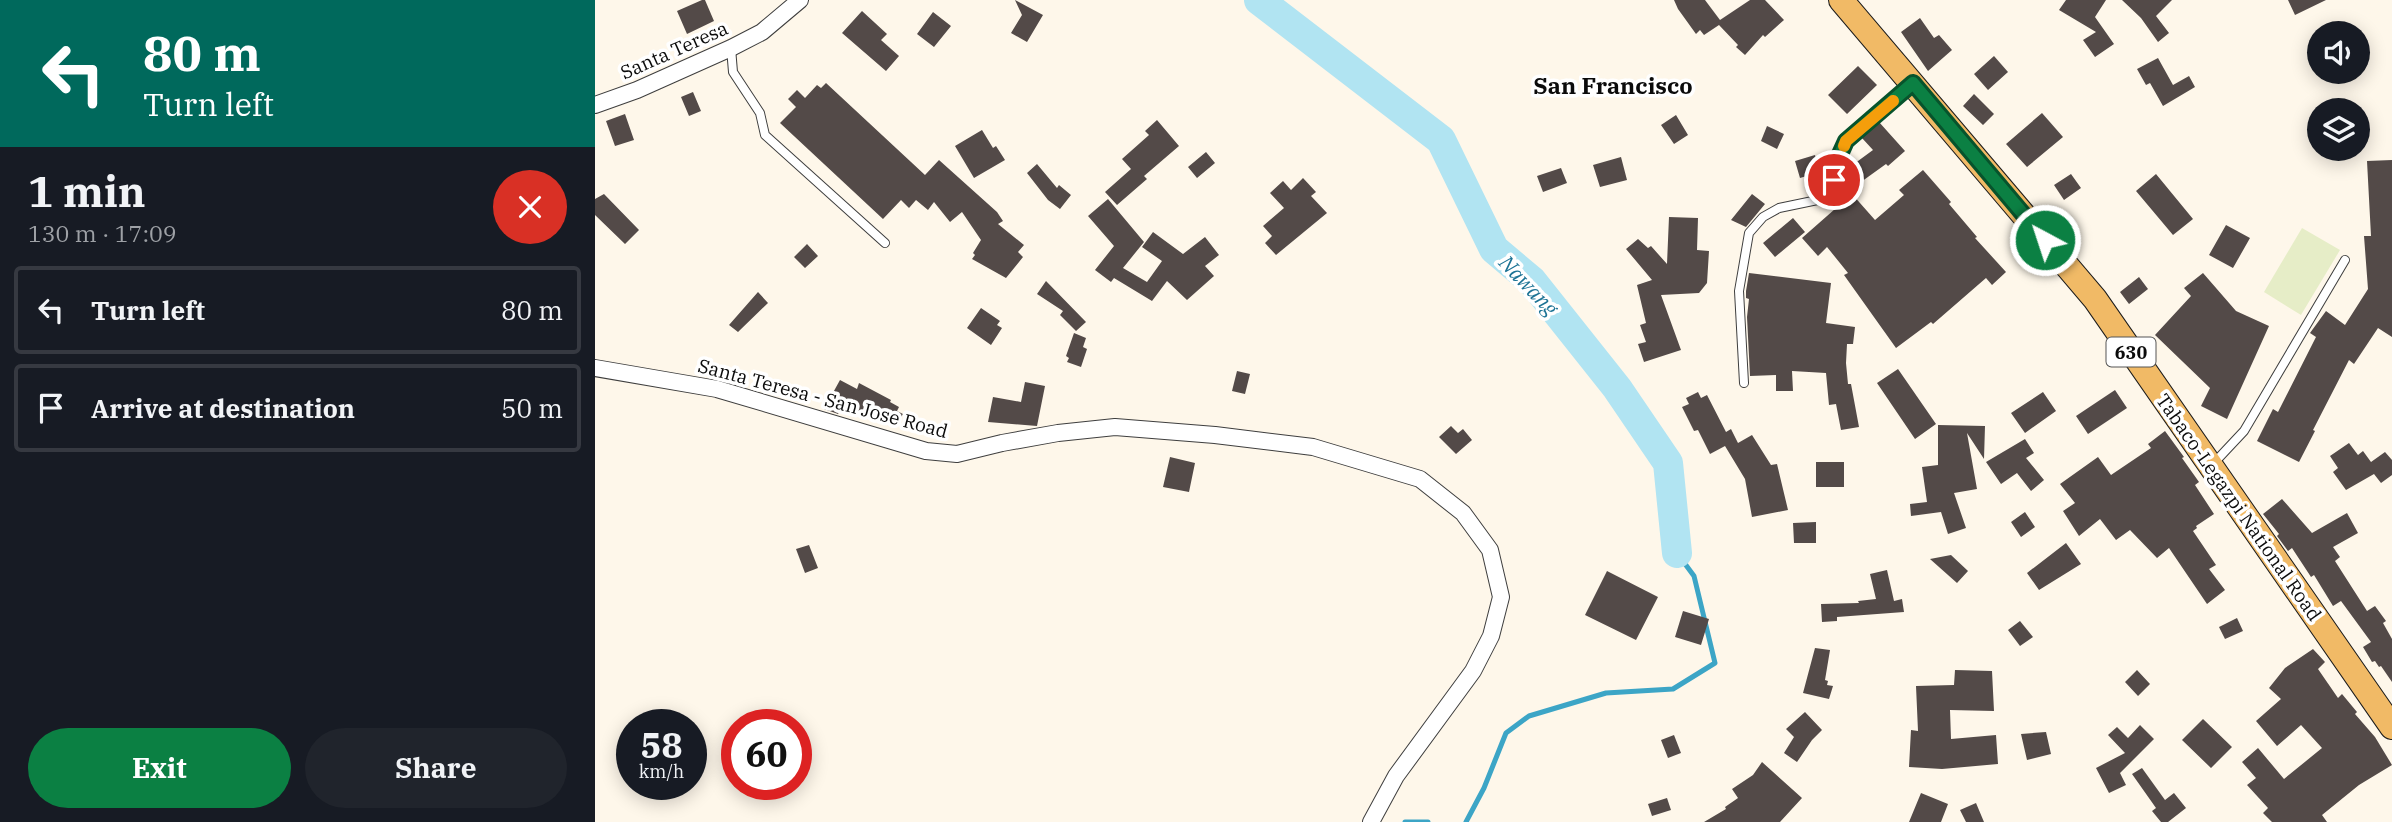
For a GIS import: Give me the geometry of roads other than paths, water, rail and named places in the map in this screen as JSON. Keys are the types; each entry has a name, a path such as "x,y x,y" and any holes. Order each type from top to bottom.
{"main road":[{"name":"Tabaco-Legazpi National Road","path":"1841,0 2095,299 2392,727"}],"street":[{"name":"Santa Teresa","path":"595,105 637,90 731,48 762,32 800,0"},
{"name":"Santa Teresa - San Jose Road","path":"595,368 717,389 926,451 957,454 1047,435 1115,427 1313,447 1420,479 1463,513 1490,550 1501,597 1491,636 1473,671 1396,776 1373,818"}],"lane":[{"path":"731,48 733,72 760,113 765,135 885,243"},
{"path":"1744,383 1739,291 1749,233 1763,217 1779,208 1832,197 1836,163 1846,141 1913,83"},
{"path":"2211,466 2244,431 2345,260"}],"waterway":[{"name":"Nawang","path":"1259,0 1441,140 1494,249 1532,281 1617,388 1668,463 1677,553"},
{"path":"1466,822 1484,788 1506,733 1529,716 1606,693 1673,689 1715,663 1694,576 1677,553"},
{"path":"1405,822 1428,822"}],"district":[{"name":"San Francisco","path":"1613,85"}]}
